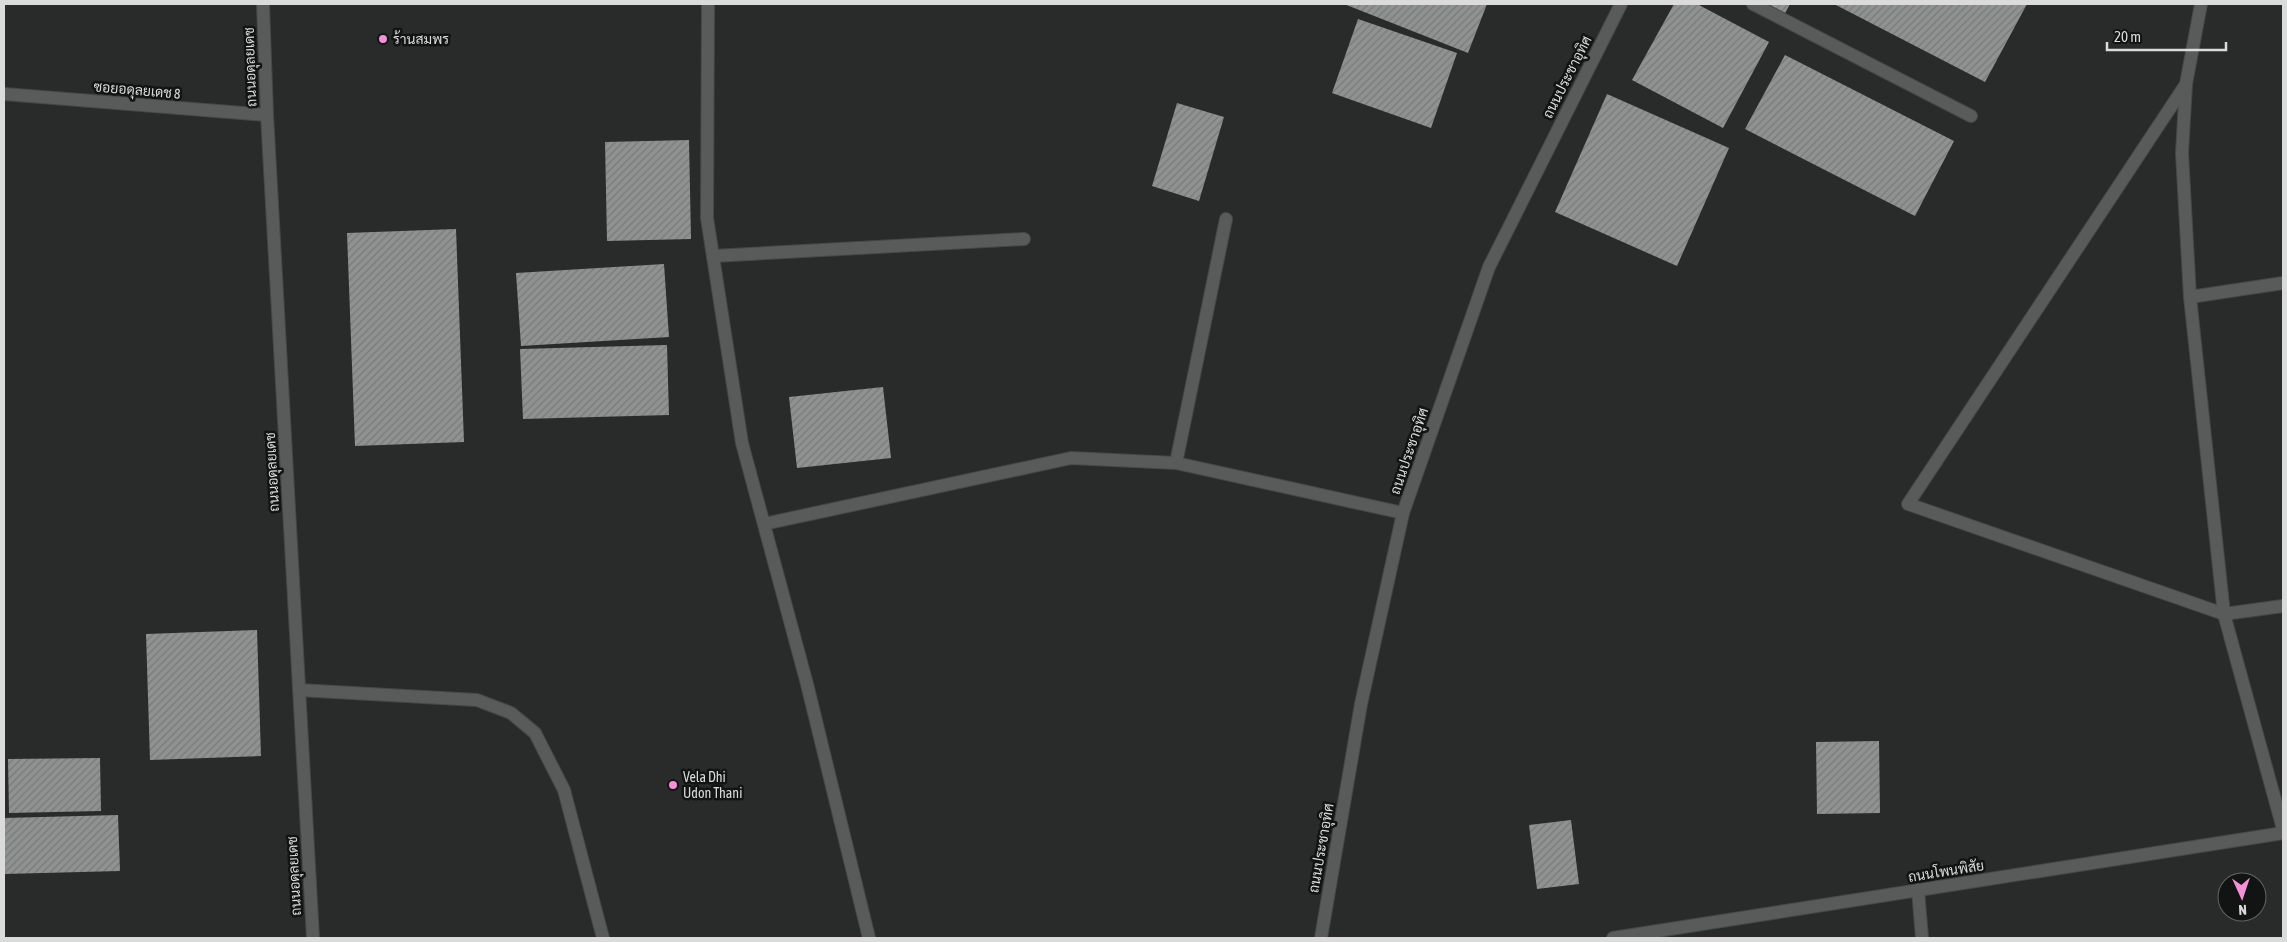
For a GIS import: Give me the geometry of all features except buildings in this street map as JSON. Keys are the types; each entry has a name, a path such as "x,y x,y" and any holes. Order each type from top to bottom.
{"street":[{"name":"ถนนอดุลยเดช","path":"263,4 267,115 313,938"},
{"path":"708,4 707,218 742,443 810,693 869,938"},
{"name":"ถนนประชาอุทิศ","path":"1321,938 1361,704 1403,513 1490,267 1621,4"},
{"path":"1753,4 1971,116"},
{"path":"2201,4 2186,84 2182,153 2190,297 2224,614 2283,831"},
{"path":"2186,84 1908,504 2224,614 2283,606"},
{"name":"ซอยอดุลยเดช 8","path":"4,94 267,115"},
{"path":"1176,463 1226,219"},
{"path":"713,256 1024,239"},
{"path":"2190,297 2283,283"},
{"path":"764,524 1071,458 1176,463 1403,513"},
{"path":"299,690 478,700 511,713 535,733 564,790 603,938"},
{"name":"ถนนโพนพิสัย","path":"1613,938 2283,831"},
{"path":"1918,890 1922,938"}],"place":[{"name":"ร้านสมพร","path":"383,39"},
{"name":"Vela Dhi Udon Thani","path":"673,785"}]}
